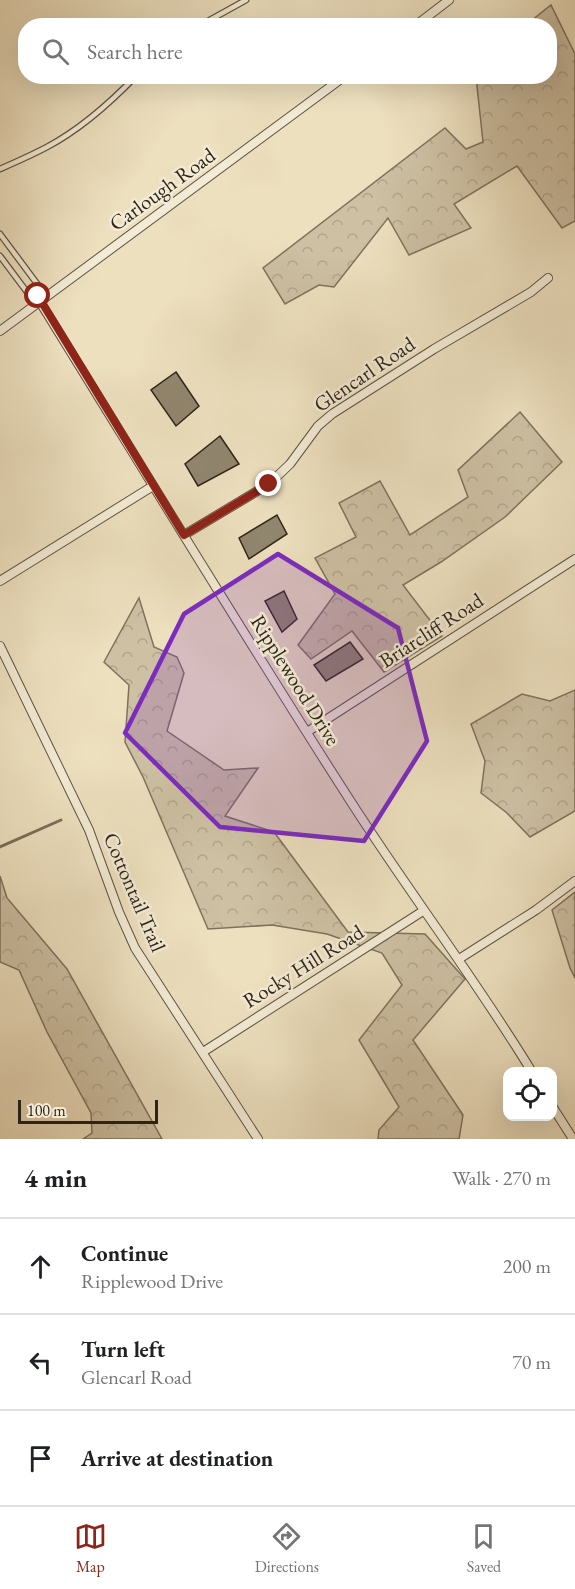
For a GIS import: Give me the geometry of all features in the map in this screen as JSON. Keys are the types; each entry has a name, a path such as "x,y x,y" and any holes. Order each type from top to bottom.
{"street":[{"path":"425,18 449,0"},
{"name":"Carlough Road","path":"0,331 39,299 334,84"},
{"name":"Glencarl Road","path":"184,535 269,484 285,470 318,426 332,414 434,349 531,292 548,278"},
{"name":"Ripplewood Drive","path":"39,299 352,804 423,911 459,959 529,1067"},
{"path":"0,581 153,486"},
{"name":"Briarcliff Road","path":"307,732 575,559"},
{"name":"Cottontail Trail","path":"0,646 89,830 119,912 135,948 258,1139"},
{"path":"459,959 575,882"},
{"name":"Rocky Hill Road","path":"203,1052 423,911"},
{"path":"557,1114 573,1139"}],"lane":[{"path":"213,18 246,0"},
{"path":"0,169 49,146 78,128 128,84"},
{"path":"0,234 38,285 39,299"},
{"path":"0,256 27,292 39,299"}],"highlighted area":[{"path":"278,554 398,628 427,741 364,841 220,827 125,733 184,614"}],"green space":[{"path":"551,5 575,54 575,221 562,228 517,166 454,204 471,228 409,255 388,218 334,287 319,285 285,304 263,268 445,128 466,149 483,142 477,84 557,84 557,18 535,18"},
{"path":"520,412 562,462 505,517 441,562 403,585 442,636 384,672 352,631 311,659 298,645 335,594 315,558 356,537 339,503 380,481 410,535 468,497 458,470"},
{"path":"139,598 154,647 177,657 184,673 167,731 224,770 258,768 225,816 274,832 348,932 425,934 465,979 413,1040 463,1115 459,1139 378,1139 379,1130 399,1107 359,1040 402,985 382,953 327,934 272,925 208,929 143,777 125,742 129,685 104,662"},
{"path":"575,690 575,811 530,837 507,813 481,793 485,761 471,724 522,694 550,701"},
{"path":"0,876 7,898 67,969 162,1139 83,1139 92,1133 91,1113 47,1032 19,970 0,962"},
{"path":"575,892 575,978 552,910"}],"building":[{"path":"176,372 199,406 176,426 151,390"},
{"path":"220,436 239,464 198,486 185,464"},
{"path":"277,515 287,534 249,559 239,538"},
{"path":"284,591 297,619 282,632 265,601"},
{"path":"350,642 363,659 326,681 314,665"}],"waterway":[{"path":"0,847 61,820"}],"route":[{"path":"38,296 184,535 269,484"}]}
